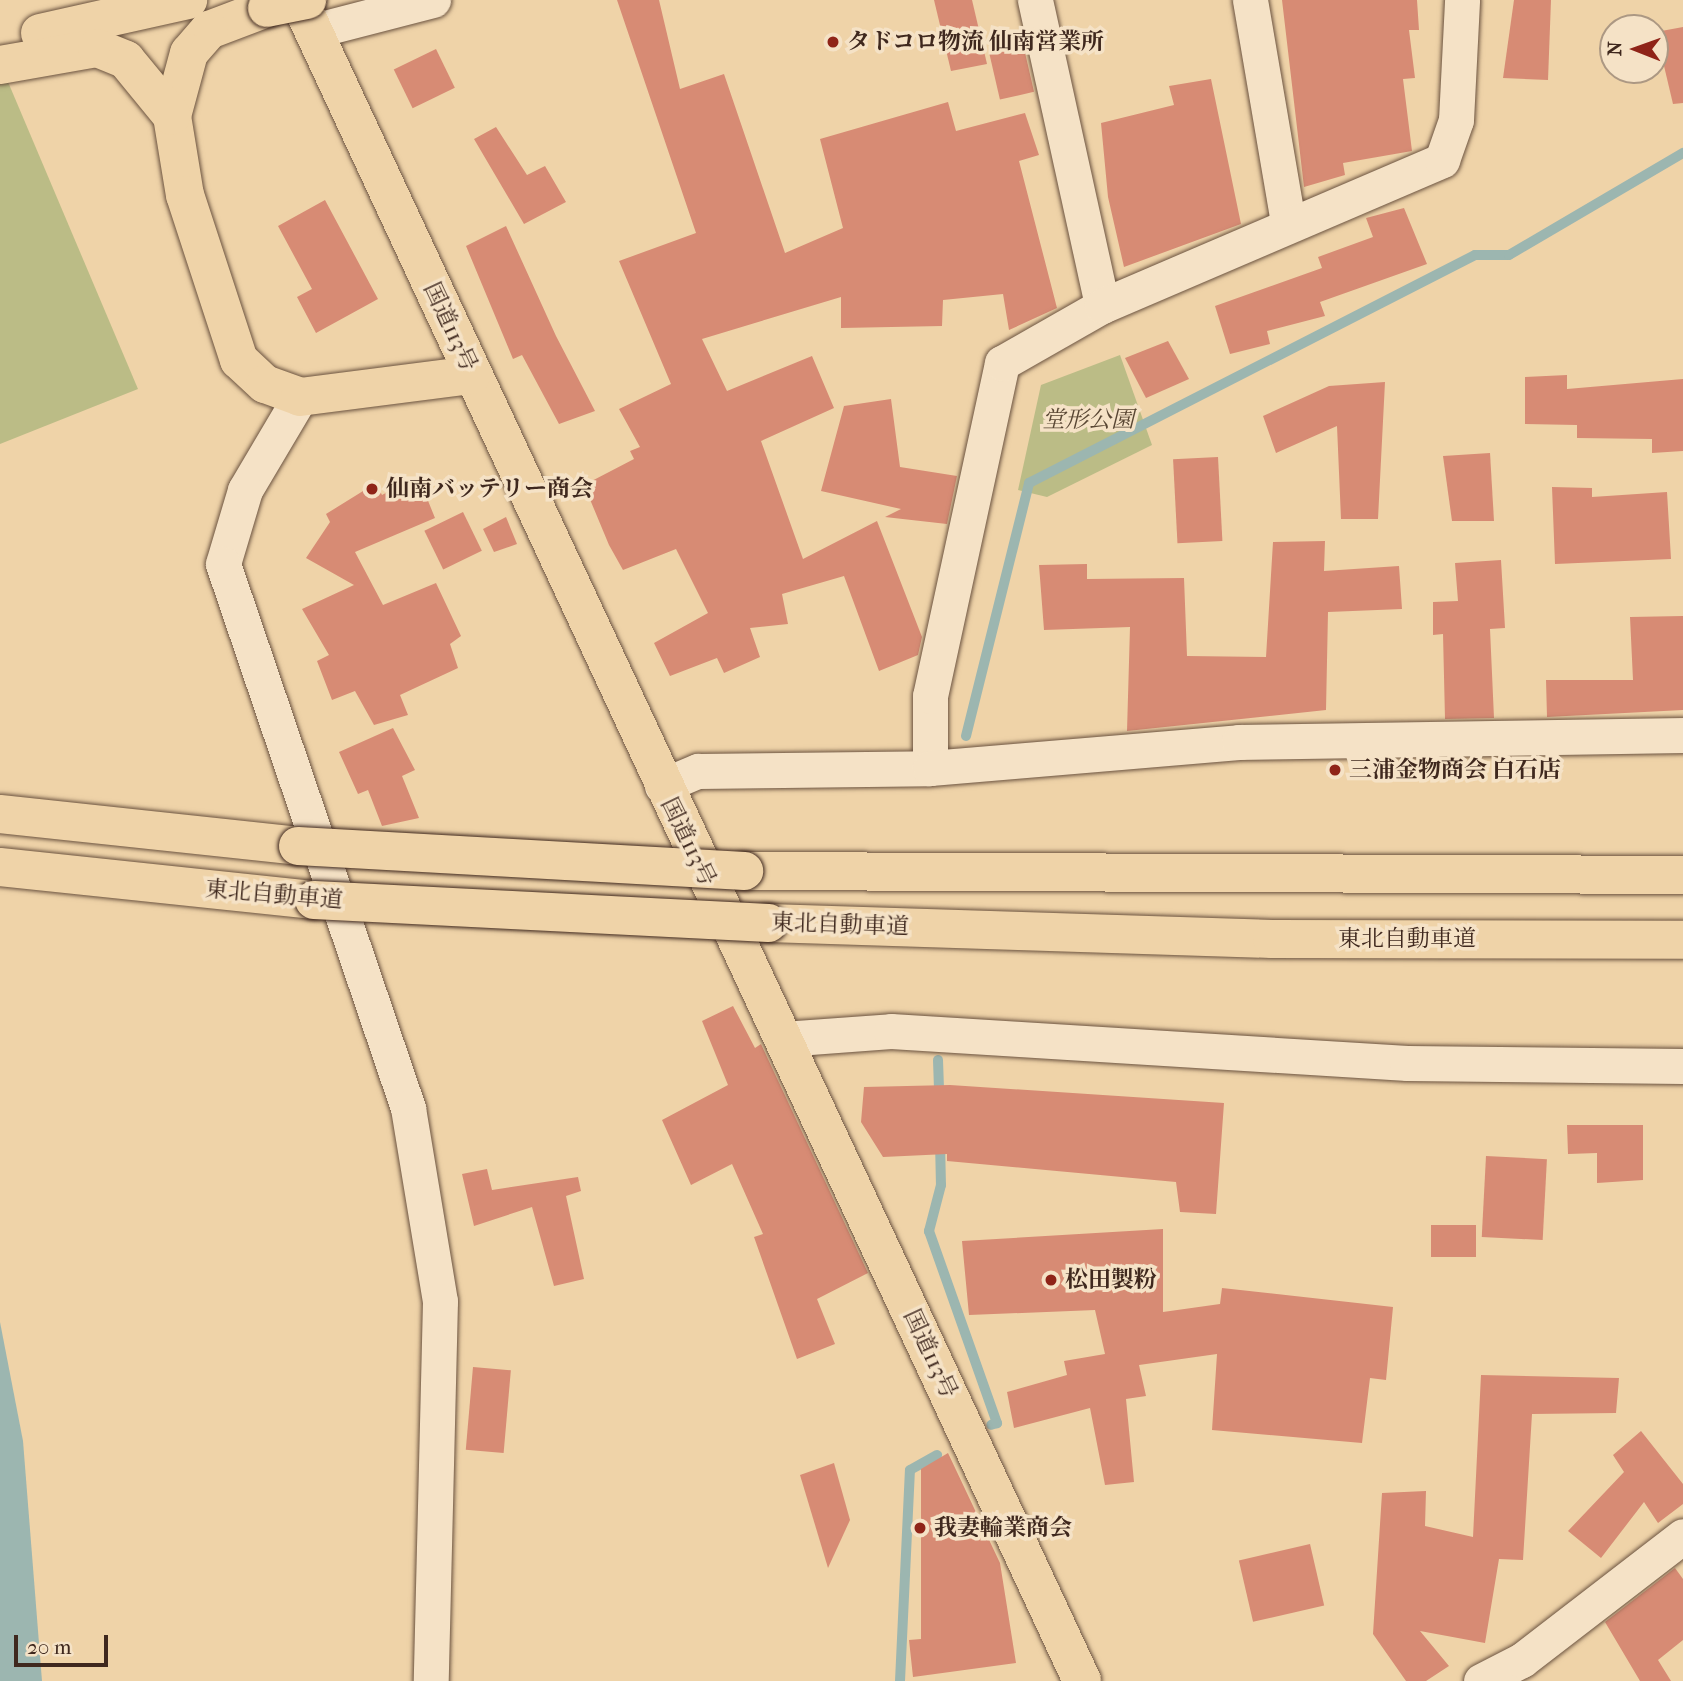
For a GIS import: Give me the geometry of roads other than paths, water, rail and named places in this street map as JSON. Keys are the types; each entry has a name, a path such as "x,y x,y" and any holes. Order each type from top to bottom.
{"highway":[{"path":"9,52 188,0"},
{"path":"297,10 234,17 202,38 177,82 172,116 185,195 239,359 265,384 300,397 471,375"},
{"name":"国道113号","path":"297,10 783,1039 1082,1681"},
{"path":"9,52 97,48 126,60 172,116"},
{"path":"0,814 298,846 744,871 1683,875"},
{"name":"東北自動車道","path":"0,867 314,900 768,923 1272,939 1683,940"}],"street":[{"path":"1035,0 1102,306"},
{"path":"1250,0 1288,222"},
{"path":"930,768 930,696 1002,363 1102,306 1288,222 1441,160 1456,120 1462,0"},
{"path":"297,10 428,1"},
{"path":"300,397 245,490 223,564 410,1119 440,1301 431,1681"},
{"path":"662,786 698,771 930,768 1239,742 1683,735"},
{"path":"783,1039 891,1031 1407,1063 1683,1066"},
{"path":"1481,1681 1522,1660 1683,1536"}],"water":[{"path":"0,1322 23,1441 42,1681 0,1681"}],"waterway":[{"path":"966,736 1029,483 1475,255 1509,255 1683,153"},
{"path":"938,1060 939,1095"},
{"path":"940,1142 941,1185 929,1231 997,1423 991,1425"},
{"path":"900,1681 910,1470 937,1455"}],"place":[{"name":"タドコロ物流 仙南営業所","path":"833,42"},
{"name":"仙南バッテリー商会","path":"372,489"},
{"name":"三浦金物商会 白石店","path":"1335,770"},
{"name":"松田製粉","path":"1051,1280"},
{"name":"我妻輪業商会","path":"920,1528"}],"park label":[{"name":"堂形公園","path":"1088,420"}]}
